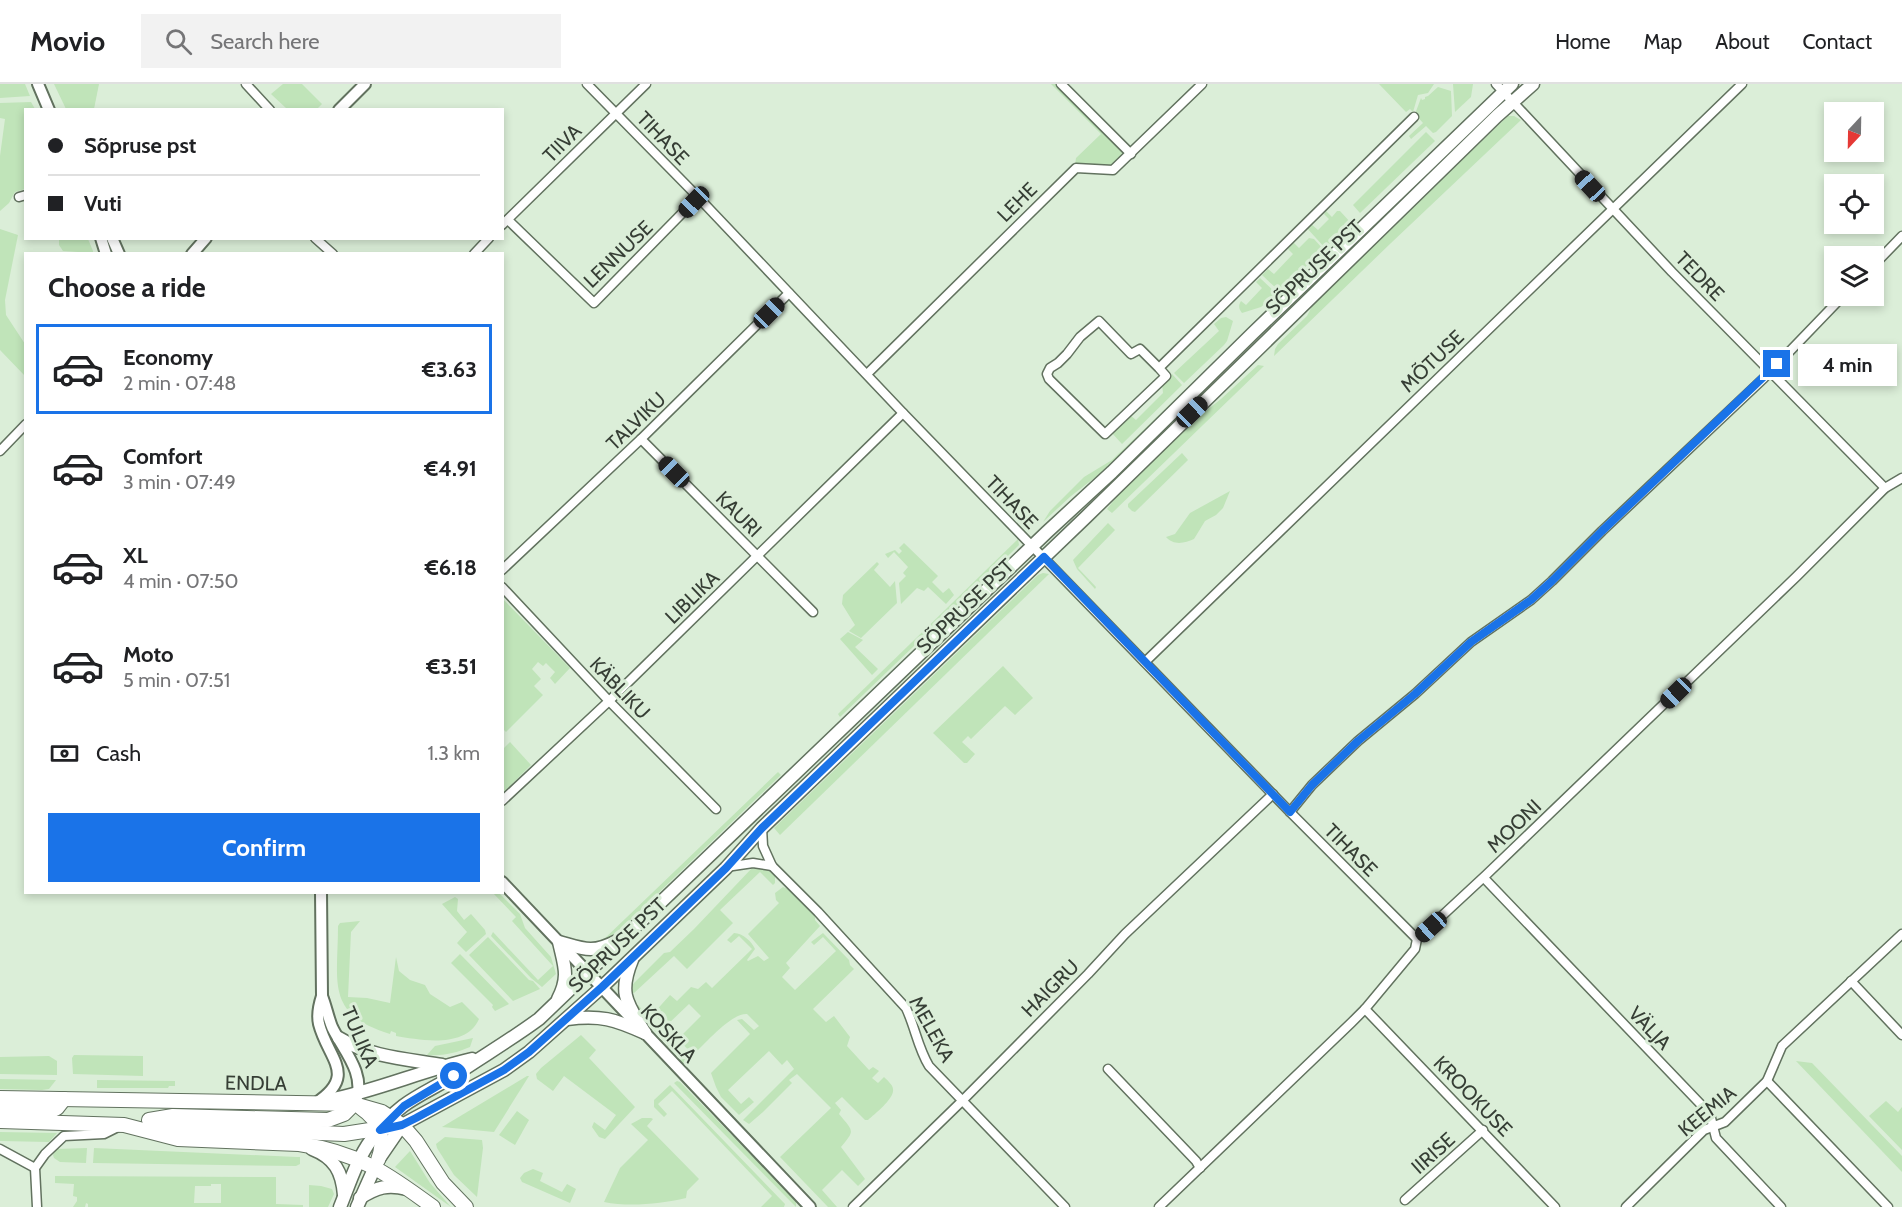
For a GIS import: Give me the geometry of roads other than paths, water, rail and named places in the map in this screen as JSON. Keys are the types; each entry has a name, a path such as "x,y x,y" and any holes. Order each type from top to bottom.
{"main road":[{"name":"SÕPRUSE PST","path":"397,1121 404,1106 479,1058 504,1045 539,1019 1112,472 1253,333 1506,91 1533,84"},
{"name":"SÕPRUSE PST","path":"397,1121 504,1070 602,987 726,868 762,828 1044,557 1506,91"},
{"path":"554,1005 564,986 565,971 559,942 588,950 597,950 628,936"},
{"path":"634,956 625,977 624,994 645,1033"},
{"path":"567,1019 604,1017 645,1033"},
{"path":"339,1038 357,1048 373,1053 446,1065"},
{"path":"124,1125 173,1116 328,1120 344,1114 356,1099 446,1065 479,1058"},
{"name":"ENDLA","path":"0,1098 316,1103 356,1099 397,1121"},
{"path":"0,1112 49,1112 57,1108 64,1099"},
{"path":"356,1099 374,1118 380,1130 382,1146 376,1163"},
{"path":"0,1121 344,1134 380,1130"},
{"path":"342,1202 370,1141 380,1130 397,1121"},
{"path":"359,1202 397,1121"},
{"path":"397,1121 416,1141 443,1182 466,1207"},
{"path":"124,1125 178,1139 299,1144 330,1150 376,1163 433,1207"},
{"path":"299,1144 331,1161 341,1175 342,1202"},
{"path":"359,1202 383,1186 398,1186 411,1191"}],"street":[{"path":"38,84 49,108"},
{"path":"246,84 268,108"},
{"path":"341,108 365,84"},
{"name":"TIHASE","path":"587,84 1290,812 1417,939"},
{"name":"TIIVA","path":"505,223 646,84"},
{"path":"1061,84 1131,153"},
{"name":"LEHE","path":"867,374 1076,168 1113,170 1202,84"},
{"name":"MÕTUSE","path":"1145,662 1742,84"},
{"name":"TEDRE","path":"1506,91 1612,209 1885,488"},
{"path":"1159,368 1414,117"},
{"name":"LENNUSE","path":"505,223 594,303 698,197"},
{"path":"1884,255 1902,236"},
{"path":"192,252 204,240"},
{"path":"317,240 331,252"},
{"path":"476,252 487,240"},
{"name":"TALVIKU","path":"504,568 641,439 789,293"},
{"path":"1290,812 1312,785 1358,741 1406,702 1478,637 1531,600 1552,581 1770,371 1833,306"},
{"path":"1099,321 1131,354 1140,349 1159,368 1166,376 1105,434 1049,379 1047,374 1080,337 1099,321"},
{"name":"LIBLIKA","path":"504,799 609,701 903,413"},
{"path":"0,451 24,426"},
{"name":"KAURI","path":"641,439 813,612"},
{"name":"MOONI","path":"1159,1207 1365,1009 1415,949 1417,939 1484,878 1885,488 1902,477"},
{"name":"KÄBLIKU","path":"504,589 609,701 716,809"},
{"name":"HAIGRU","path":"853,1207 962,1101 1120,939 1265,799 1273,794"},
{"name":"MELEKA","path":"762,828 763,846 772,866 818,912 906,1008 923,1056 929,1066 1065,1207"},
{"path":"726,868 753,863 772,866"},
{"name":"VÄLJA","path":"1484,878 1710,1114 1716,1138 1781,1207"},
{"name":"KOSKLA","path":"504,884 810,1207"},
{"name":"TULIKA","path":"321,894 322,996 332,1026 358,1077 356,1099"},
{"name":"KEEMIA","path":"1626,1207 1704,1130 1725,1122 1767,1081 1782,1047 1902,934"},
{"path":"1851,981 1902,1035"},
{"name":"TULIKA","path":"316,1103 331,1091 338,1078 336,1063 319,1023 318,1007 322,996"},
{"name":"KROOKUSE","path":"1365,1009 1555,1207"},
{"path":"1108,1069 1196,1161 1200,1168"},
{"path":"1767,1081 1888,1207"},
{"path":"38,1207 35,1168 49,1149 64,1136 104,1134 124,1125"},
{"name":"IIRISE","path":"1405,1200 1483,1130"},
{"path":"0,1149 35,1168"}]}
